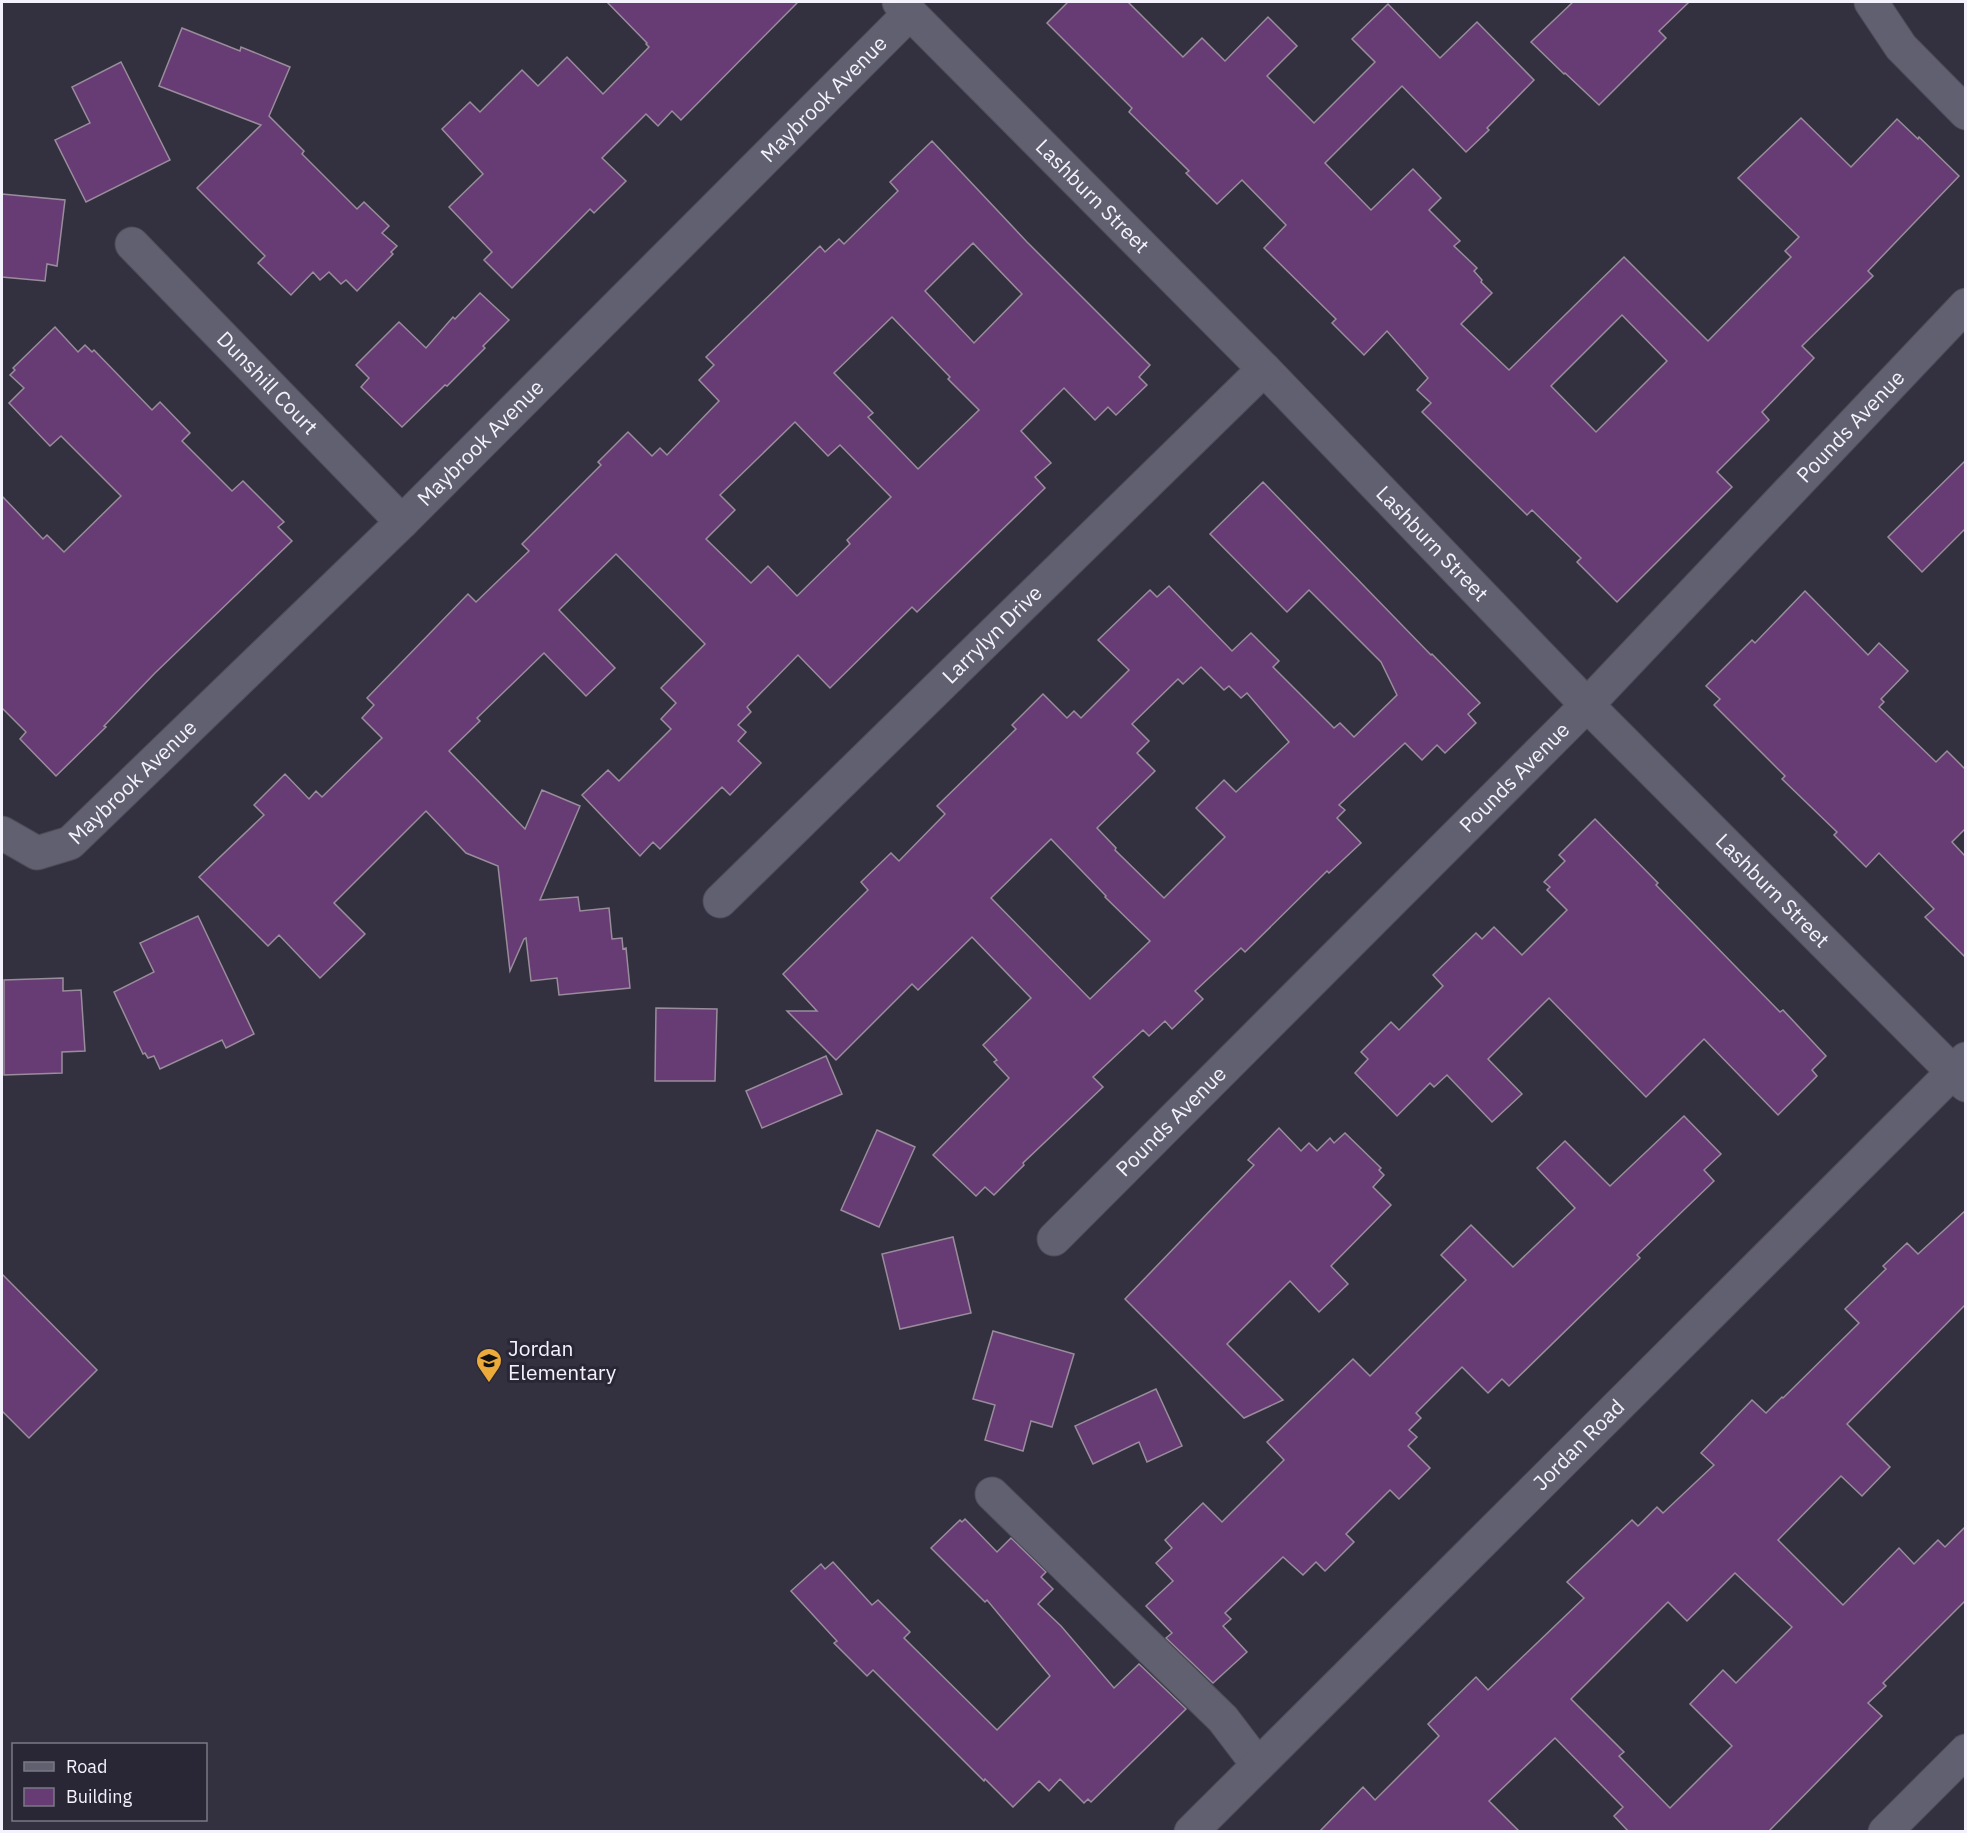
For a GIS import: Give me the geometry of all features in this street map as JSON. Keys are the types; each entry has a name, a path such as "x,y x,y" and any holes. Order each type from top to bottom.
{"street":[{"path":"1871,2 1901,47 1965,113"},
{"name":"Lashburn Street","path":"905,7 1264,369 1587,705 1961,1072"},
{"name":"Maybrook Avenue","path":"2,833 37,853 70,843 402,522 905,7"},
{"name":"Dunshill Court","path":"132,244 402,522"},
{"name":"Pounds Avenue","path":"1054,1239 1587,705 1965,306"},
{"name":"Larrylyn Drive","path":"720,901 1264,369"},
{"name":"Jordan Road","path":"1191,1832 1961,1072"},
{"path":"992,1494 1223,1719 1258,1765"},
{"path":"1885,1832 1965,1752"}],"building":[{"path":"607,2 798,2 681,120 672,111 658,126 646,114 602,158 626,181 594,213 590,209 512,288 484,260 492,252 449,207 483,174 442,129 470,102 480,112 522,70 538,86 567,57 603,94 649,47"},
{"path":"1068,2 1128,2 1183,57 1202,38 1225,61 1268,17 1297,46 1267,76 1314,123 1375,62 1352,39 1388,4 1440,58 1477,22 1534,80 1466,152 1402,86 1325,163 1371,210 1413,169 1441,198 1429,210 1460,241 1454,246 1477,268 1474,271 1492,293 1461,324 1509,370 1624,257 1708,341 1791,257 1785,251 1799,237 1738,178 1801,118 1851,167 1897,119 1959,176 1868,271 1873,276 1802,346 1814,358 1762,412 1769,420 1717,472 1732,487 1617,602 1577,562 1581,558 1532,510 1527,515 1422,412 1431,403 1417,390 1428,378 1387,331 1364,355 1332,323 1336,319 1264,248 1286,225 1242,180 1217,204 1186,173 1189,171 1129,112 1132,108 1047,23","holes":["1622,315 1667,361 1596,432 1551,386"]},
{"path":"1573,2 1689,2 1659,31 1666,38 1599,105 1531,42"},
{"path":"182,28 240,51 241,47 290,67 269,116 304,151 302,154 357,209 364,202 389,226 382,233 397,246 391,252 393,254 357,291 346,280 341,284 329,272 320,280 313,272 291,295 258,263 265,256 197,188 261,125 159,86"},
{"path":"121,62 170,160 86,202 55,140 90,123 72,87"},
{"path":"932,141 1027,242 1150,365 1139,377 1147,385 1116,415 1108,407 1095,420 1064,388 1021,431 1051,463 1035,477 1045,488 917,612 912,607 830,688 798,655 747,707 751,712 738,725 746,732 738,741 761,763 730,795 722,787 660,849 653,842 640,856 582,795 608,770 619,781 671,729 661,719 676,703 661,688 705,644 616,554 559,610 615,668 586,696 544,653 477,718 480,721 449,751 525,829 542,790 580,806 540,900 578,897 580,911 609,908 612,939 622,938 623,949 626,948 630,988 559,995 557,978 531,981 526,938 510,971 498,866 466,853 426,811 334,903 365,934 320,978 279,935 268,946 199,877 264,815 254,805 285,774 309,799 316,791 322,797 382,738 362,718 374,705 367,698 468,594 476,602 529,551 522,544 601,465 598,462 628,432 652,456 660,448 667,455 719,401 699,380 714,365 706,357 820,246 825,252 839,239 844,244 898,191 890,182","holes":["973,243 1022,294 974,343 925,291","892,317 979,410 918,469 868,417 873,413 834,373","795,422 828,456 840,445 891,497 847,540 850,544 797,596 768,566 751,583 706,539 735,510 720,495"]},
{"path":"2,194 65,200 57,266 47,264 45,281 2,277"},
{"path":"480,293 509,320 447,386 445,385 402,427 361,387 369,378 356,365 399,322 426,348 453,317 455,319"},
{"path":"55,327 78,352 85,345 92,352 94,350 152,410 160,402 190,433 182,441 232,491 243,481 284,522 278,527 292,541 155,673 104,726 106,727 56,776 20,739 26,732 2,708 2,496 43,539 47,535 64,552 121,496 61,436 50,446 9,403 24,388 10,375 15,370 13,368"},
{"path":"1965,461 1965,529 1922,572 1888,537"},
{"path":"1263,482 1480,703 1468,714 1476,723 1445,753 1437,745 1422,760 1405,743 1339,805 1345,810 1337,818 1361,843 1329,873 1327,871 1245,952 1241,948 1195,991 1203,999 1172,1029 1165,1021 1149,1036 1143,1030 1093,1077 1103,1087 1023,1163 1024,1165 994,1195 985,1187 976,1196 933,1155 1009,1078 994,1062 997,1060 983,1045 1031,998 972,937 918,990 912,984 836,1060 787,1011 817,1011 783,974 868,890 861,882 891,853 899,861 945,814 937,806 1016,729 1012,725 1043,694 1067,718 1074,711 1081,718 1129,670 1098,640 1150,590 1157,597 1169,586 1232,651 1251,633 1279,661 1273,667 1334,728 1340,723 1354,737 1397,695 1381,662 1309,590 1287,612 1210,534","holes":["1201,667 1224,690 1229,686 1241,698 1247,693 1289,742 1236,792 1224,780 1196,808 1225,837 1164,898 1115,850 1116,848 1097,828 1155,771 1137,753 1149,741 1132,724 1178,679 1183,684","1051,839 1150,941 1090,999 991,898"]},
{"path":"1805,591 1868,655 1879,643 1908,671 1881,699 1884,702 1879,707 1936,762 1947,751 1965,769 1965,829 1952,842 1965,856 1965,957 1925,917 1934,909 1879,853 1866,867 1834,835 1837,832 1782,779 1785,776 1714,705 1720,699 1706,686 1752,640 1755,643"},
{"path":"1595,819 1658,883 1656,885 1780,1012 1783,1010 1826,1056 1812,1070 1817,1076 1778,1115 1704,1039 1646,1097 1549,998 1488,1059 1522,1094 1492,1122 1447,1075 1434,1087 1430,1083 1397,1116 1355,1073 1368,1059 1361,1052 1391,1022 1399,1030 1443,986 1433,975 1476,933 1482,939 1494,927 1522,955 1567,910 1547,890 1550,887 1544,882 1565,861 1559,855"},
{"path":"198,916 254,1034 226,1048 222,1040 160,1069 154,1056 148,1058 145,1053 143,1054 114,992 154,972 140,943"},
{"path":"63,978 63,991 81,990 85,1051 62,1052 62,1073 4,1075 4,980"},
{"path":"656,1008 717,1009 715,1081 655,1081"},
{"path":"826,1056 842,1094 762,1128 746,1091"},
{"path":"1684,1116 1721,1154 1704,1170 1714,1181 1637,1255 1640,1258 1509,1386 1502,1379 1488,1393 1462,1367 1416,1413 1421,1418 1409,1430 1417,1437 1408,1446 1430,1468 1399,1499 1390,1490 1346,1534 1354,1542 1325,1571 1316,1562 1303,1575 1283,1557 1225,1613 1231,1619 1223,1626 1247,1652 1213,1683 1166,1638 1172,1633 1146,1606 1173,1581 1156,1563 1172,1548 1165,1540 1203,1503 1222,1522 1284,1460 1267,1442 1353,1359 1370,1376 1466,1280 1441,1255 1471,1225 1513,1267 1575,1208 1537,1168 1565,1141 1610,1186"},
{"path":"1279,1128 1301,1151 1309,1143 1317,1151 1330,1138 1334,1143 1345,1133 1381,1168 1379,1170 1384,1175 1373,1187 1391,1205 1331,1266 1348,1284 1319,1312 1290,1281 1227,1344 1283,1400 1244,1418 1125,1299 1254,1165 1248,1160"},
{"path":"877,1130 915,1147 879,1227 841,1210"},
{"path":"1965,1211 1965,1305 1847,1424 1890,1467 1862,1496 1841,1476 1778,1540 1843,1605 1899,1548 1914,1564 1938,1540 1945,1547 1965,1527 1965,1601 1883,1683 1886,1686 1868,1703 1882,1716 1768,1832 1629,1832 1614,1816 1623,1807 1555,1738 1489,1801 1520,1832 1319,1832 1363,1787 1375,1800 1439,1736 1428,1724 1476,1677 1488,1690 1584,1598 1567,1582 1632,1520 1638,1526 1657,1507 1663,1513 1714,1465 1701,1453 1752,1400 1766,1413 1859,1323 1845,1309 1886,1269 1883,1266 1907,1243 1918,1254","holes":["1735,1573 1792,1627 1736,1683 1723,1670 1690,1704 1732,1746 1670,1808 1619,1756 1624,1752 1571,1699 1668,1602 1687,1621"]},
{"path":"953,1237 971,1313 900,1329 882,1254"},
{"path":"2,1274 97,1370 29,1438 2,1411"},
{"path":"993,1331 1074,1354 1052,1427 1031,1421 1023,1451 985,1440 995,1405 973,1399"},
{"path":"1156,1389 1182,1446 1147,1462 1139,1442 1093,1464 1075,1426"},
{"path":"965,1519 997,1552 1011,1538 1046,1572 1041,1577 1053,1589 1038,1604 1061,1626 1114,1688 1139,1664 1186,1709 1091,1802 1088,1799 1084,1803 1060,1779 1049,1791 1039,1781 1013,1807 873,1670 867,1676 834,1643 837,1641 791,1591 821,1564 825,1569 833,1562 872,1605 878,1600 910,1632 904,1638 997,1730 1050,1676 987,1600 985,1602 931,1548 960,1520 962,1522"}],"place":[{"name":"Jordan Elementary","path":"489,1384"}]}
